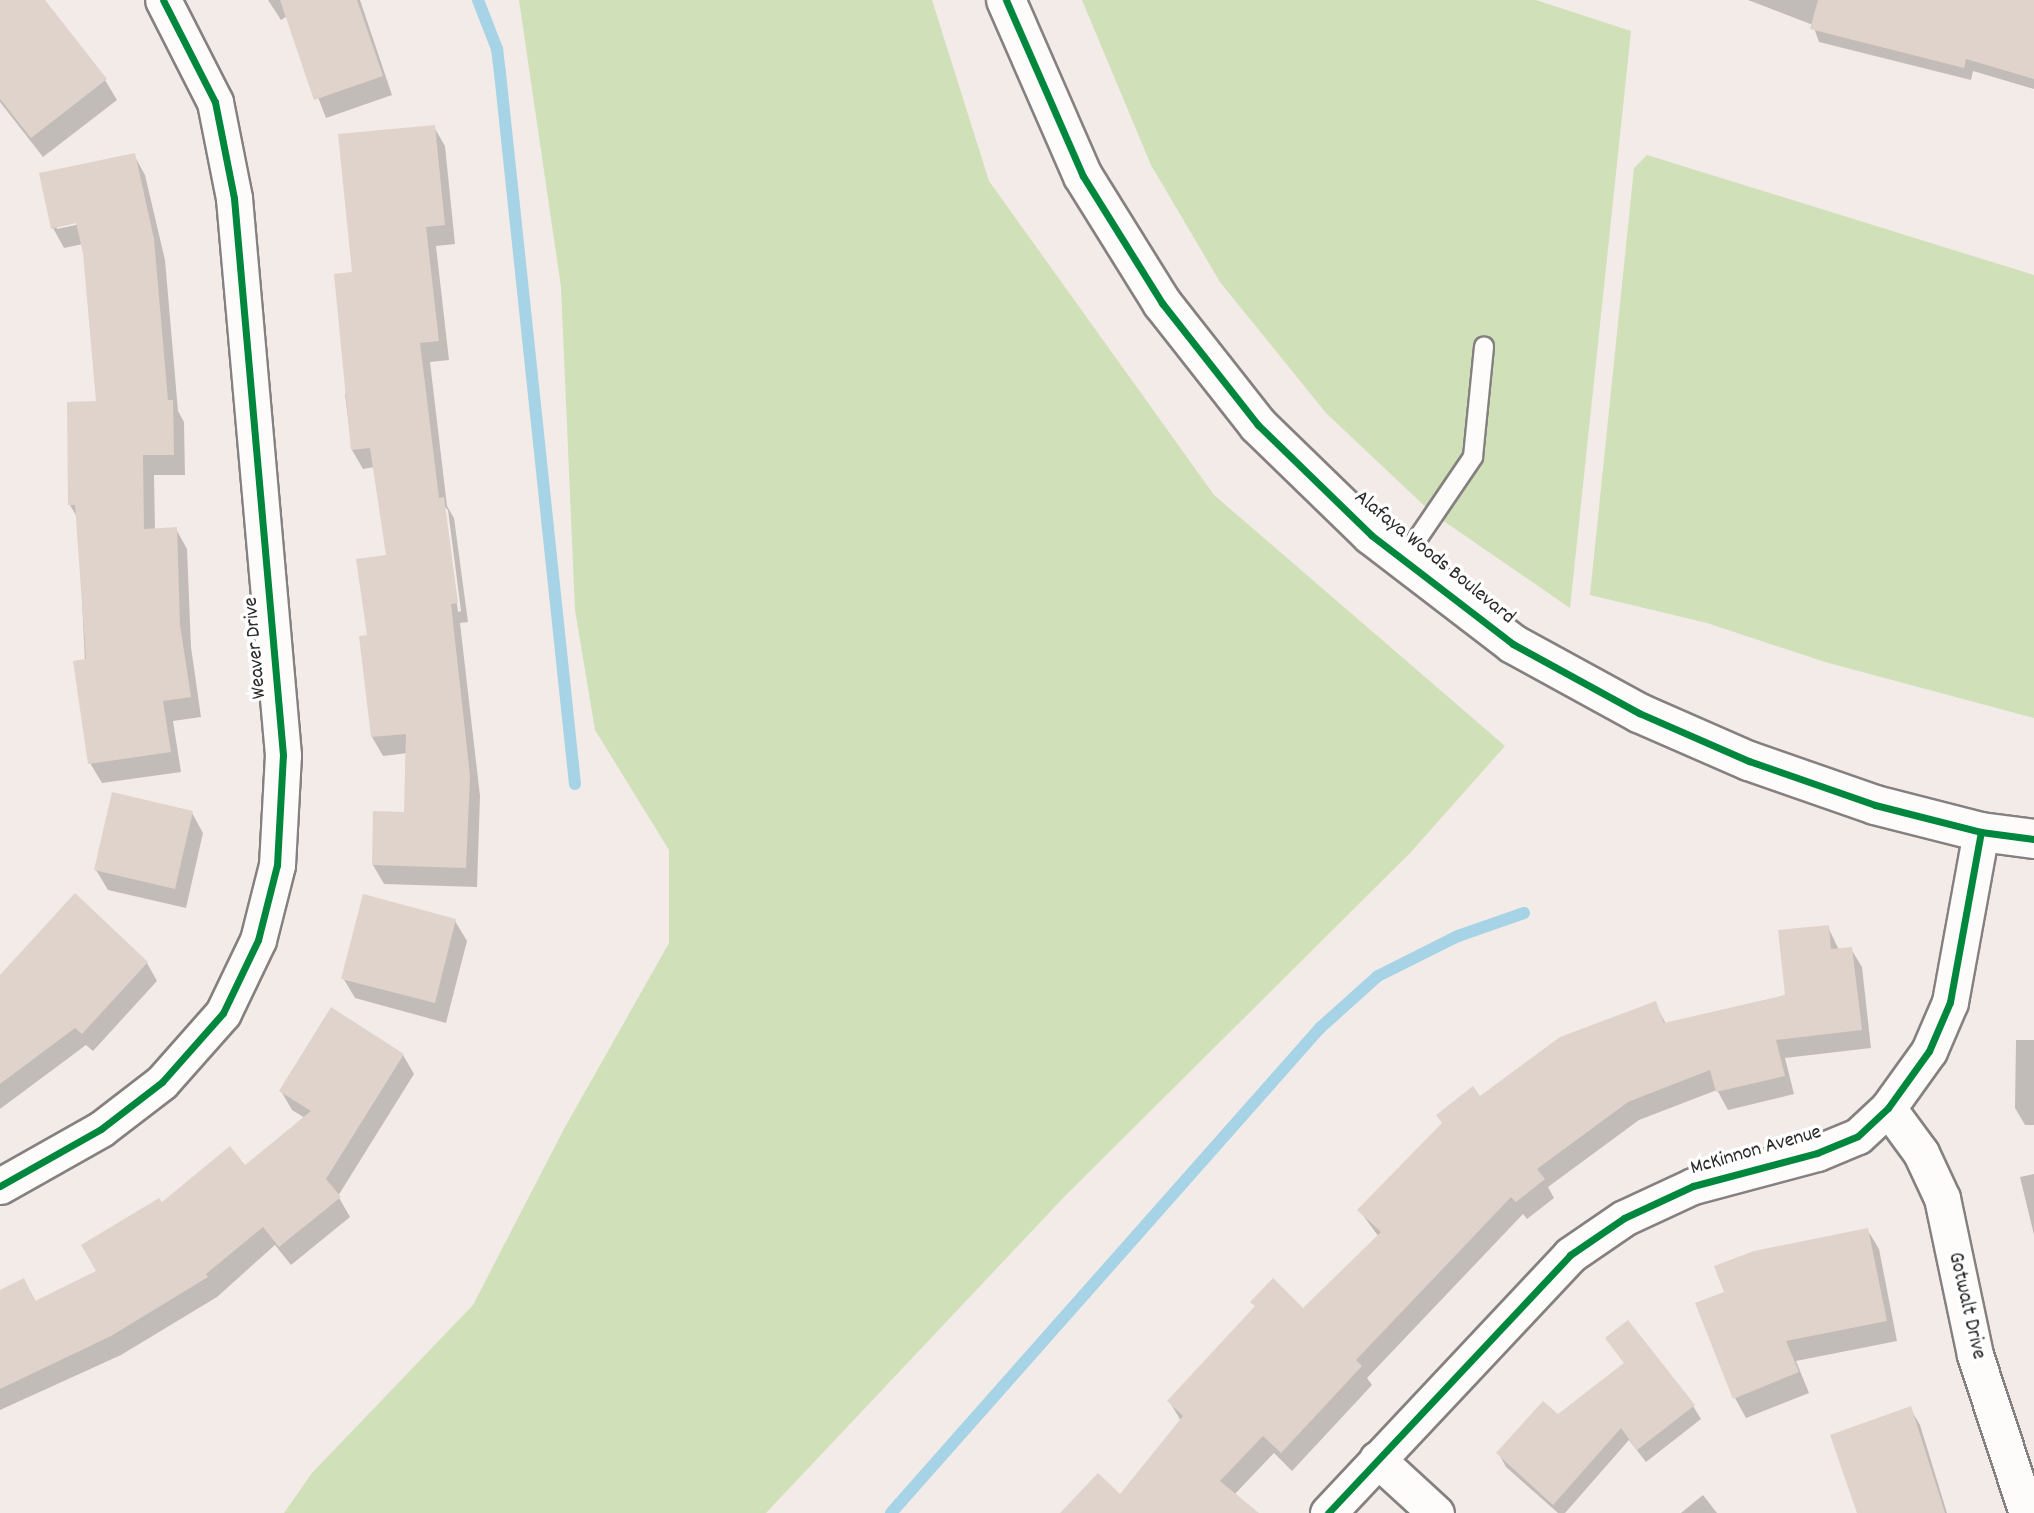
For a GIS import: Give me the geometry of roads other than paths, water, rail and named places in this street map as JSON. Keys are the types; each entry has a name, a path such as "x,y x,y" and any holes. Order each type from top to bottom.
{"street":[{"name":"Weaver Drive","path":"0,1186 101,1129 162,1082 223,1013 258,940 277,865 283,755 234,198 215,102 163,0"},
{"name":"Alafaya Woods Boulevard","path":"1006,0 1083,176 1162,303 1258,425 1403,560 1513,644 1639,713 1774,770 1875,805 1981,832 2034,839"},
{"name":"McKinnon Avenue","path":"1328,1513 1570,1255 1624,1218 1693,1186 1817,1153 1858,1136 1888,1108 1929,1051 1950,1002 1981,832"},
{"name":"Gotwalt Drive","path":"1888,1108 1921,1153 1942,1198 1975,1355 2027,1513"},
{"path":"1377,1459 1436,1513"}],"lane":[{"path":"1403,560 1473,457 1484,347"}],"waterway":[{"path":"478,0 497,49 500,73 575,784"},
{"path":"891,1513 1320,1028 1378,976 1458,936 1524,913"}]}
